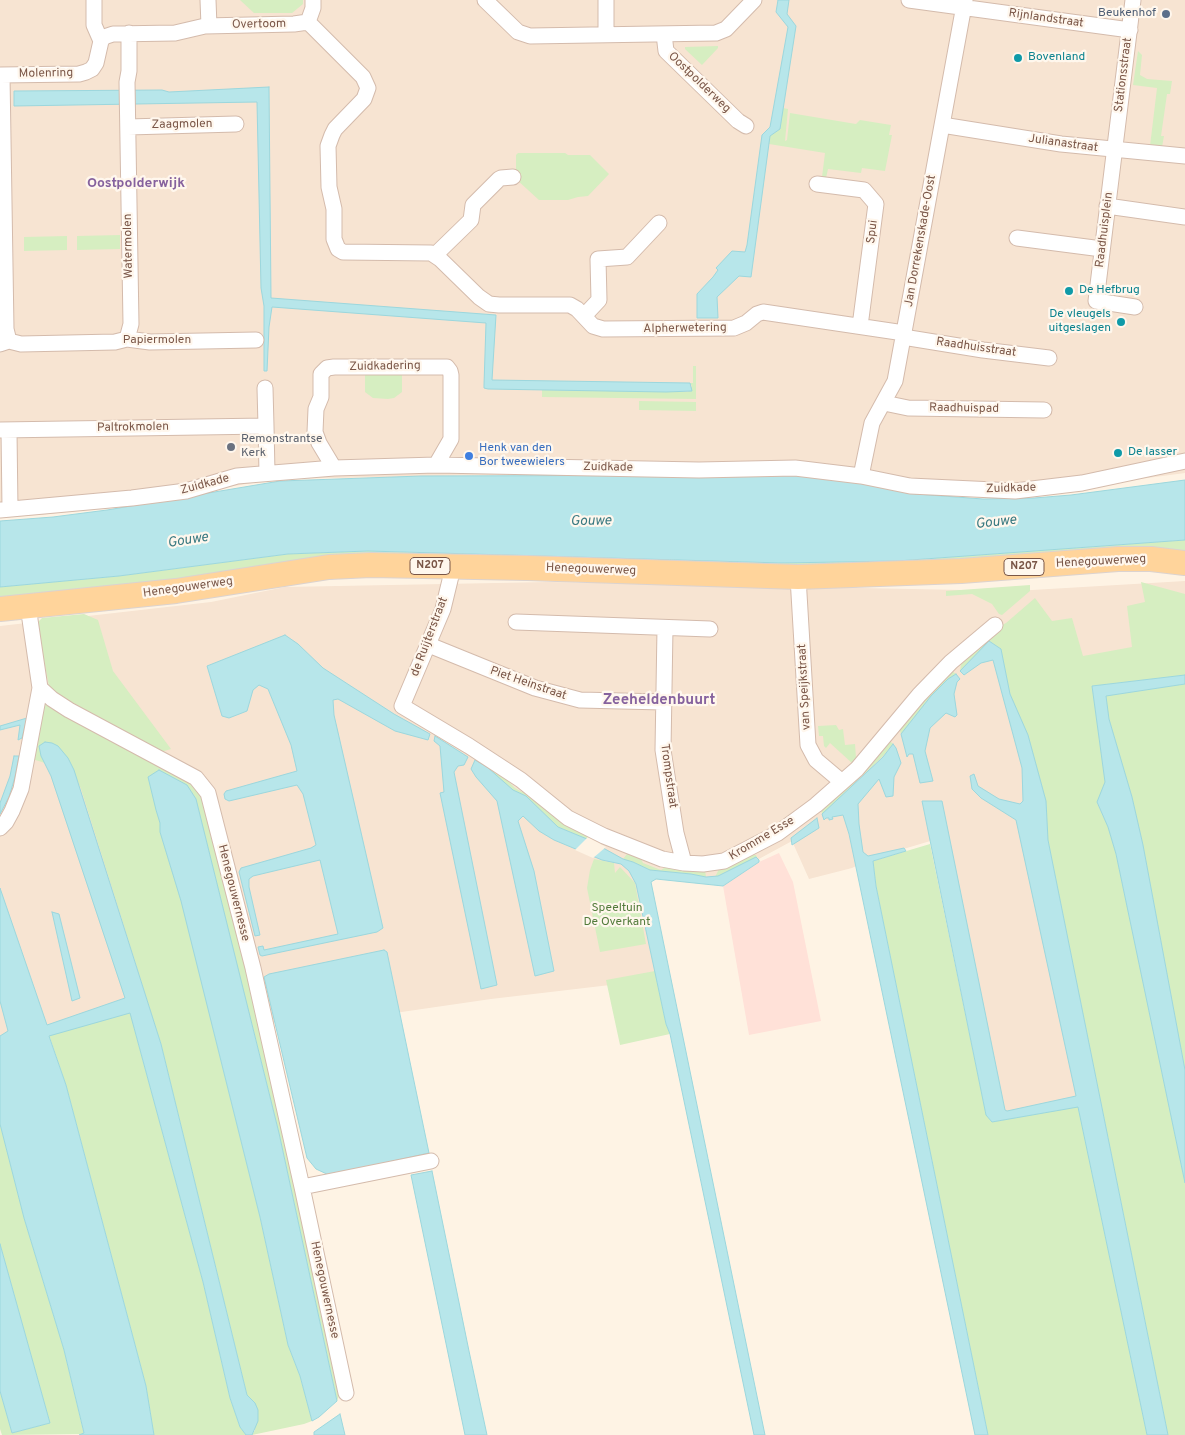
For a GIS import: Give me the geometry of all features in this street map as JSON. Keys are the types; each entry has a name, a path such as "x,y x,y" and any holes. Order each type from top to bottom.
{"main road":[{"name":"Henegouwerweg","path":"0,609 176,590 329,567 371,565 798,577 961,571 1118,559 1185,563"}],"street":[{"path":"94,0 94,25 101,41 108,35 129,33"},
{"path":"208,0 209,26"},
{"path":"312,0 308,22 363,76 368,88 364,99 332,135 328,146 329,187 334,208 334,239 338,249 348,253 426,252 435,255 471,220 473,205 499,179 513,177"},
{"name":"Oostpolderweg","path":"485,0 518,32 526,36 720,32 726,29 754,0"},
{"path":"606,0 606,35"},
{"name":"Rijnlandstraat","path":"909,0 964,4 1130,30"},
{"name":"Stationsstraat","path":"1115,149 1133,0"},
{"name":"Jan Dorrekenskade-Oost","path":"861,476 872,423 895,381 964,4"},
{"name":"Overtoom","path":"129,33 175,33 209,26 308,22"},
{"name":"Watermolen","path":"127,339 131,324 127,110 129,33"},
{"name":"Oostpolderweg","path":"664,34 666,51 738,121 746,126"},
{"name":"Molenring","path":"1,75 79,74 86,72 96,63 101,41"},
{"path":"1,75 5,342"},
{"name":"Zaagmolen","path":"128,127 236,124"},
{"name":"Julianastraat","path":"942,125 1054,143 1185,156"},
{"name":"Raadhuisplein","path":"1115,149 1096,301 1135,307"},
{"name":"Spui","path":"817,184 864,190 876,204 860,326"},
{"path":"1107,206 1185,217"},
{"path":"584,316 599,300 598,259 627,257 659,223"},
{"path":"1017,238 1102,249"},
{"name":"Alpherwetering","path":"435,255 479,297 489,304 570,305 596,327 606,330 734,328 763,312 860,326 903,335"},
{"name":"Raadhuisstraat","path":"903,335 983,350 1049,358"},
{"name":"Papiermolen","path":"5,342 21,344 115,342 127,339 150,342 256,340"},
{"name":"Zuidkadering","path":"334,468 318,443 315,432 316,409 321,397 321,374 326,368 334,367 447,367 451,376 451,439 436,465"},
{"path":"265,388 267,473"},
{"name":"Raadhuispad","path":"884,403 908,408 1044,410"},
{"name":"Paltrokmolen","path":"5,430 266,426"},
{"path":"5,430 5,509"},
{"name":"Zuidkade","path":"5,509 132,498 186,491 237,476 334,468 436,465 699,470 795,468 861,476 910,486 1015,490 1082,483 1185,460"},
{"name":"de Ruijterstraat","path":"402,706 444,606 452,566"},
{"name":"van Speijkstraat","path":"798,577 808,745 816,760 842,782"},
{"path":"0,828 12,811 21,789 40,688 28,606"},
{"path":"516,622 710,629"},
{"name":"Kromme Esse","path":"402,706 469,746 528,785 568,818 604,836 662,859 703,864 724,862 778,833 816,805 857,769 919,695 951,662 995,625"},
{"name":"Trompstraat","path":"665,628 663,750 676,833 684,863"},
{"name":"Piet Heinstraat","path":"429,645 527,685 580,700 663,702"},
{"name":"Henegouwernesse","path":"40,688 52,699 69,710 196,778 208,793 253,968 346,1393"},
{"path":"302,1187 431,1161"}],"shaded area":[{"path":"0,0 1185,0 1185,473 1072,488 609,473 276,479 103,508 0,518"},
{"path":"1185,581 1185,1134 1084,1101 999,1116 937,839 870,859 852,868 809,879 792,841 722,879 643,876 661,979 491,999 374,1016 0,1038 0,626 211,602 285,587 549,582 1015,591"},
{"path":"779,853 793,882 821,1021 749,1035 723,886 759,862"}],"green space":[{"path":"240,0 303,0 303,4 292,13 254,13"},
{"path":"718,46 702,65 685,49 685,47"},
{"path":"1138,51 1142,55 1140,75 1147,79 1172,81 1170,94 1167,94 1161,136 1164,136 1162,147 1150,146 1157,88 1133,85"},
{"path":"783,108 788,109 785,141 787,140 790,113 856,124 860,120 891,125 889,135 892,135 885,171 862,168 861,173 828,169 826,178 822,177 825,153 769,144 770,136 780,129"},
{"path":"518,153 590,155 609,174 588,196 568,200 539,200 516,179 516,155"},
{"path":"120,235 120,249 77,250 77,236"},
{"path":"67,236 67,250 24,251 24,237"},
{"path":"693,366 696,366 696,399 542,397 542,390 688,392 692,386 690,383 693,383"},
{"path":"365,371 402,371 402,392 394,398 373,398 365,392"},
{"path":"639,401 696,402 696,411 639,410"},
{"path":"1185,540 1185,553 941,563 220,577 0,602 0,587 119,576 288,554 368,551 781,563 897,561"},
{"path":"1141,582 1185,594 1185,675 1092,686 1105,782 1097,803 1108,827 1116,854 1185,1183 1185,1435 1168,1435 1048,840 1046,801 1028,735 1010,694 1001,649 989,641 960,671 962,658 996,628 1006,623 1035,598 1052,621 1072,618 1083,656 1132,647 1127,606 1145,602"},
{"path":"1030,585 1030,591 1002,615 999,614 992,604 972,594 946,596 946,591"},
{"path":"84,614 98,620 113,671 171,749 161,752 53,692 49,686 37,625 42,618"},
{"path":"949,671 956,674 948,679 931,696 901,734 899,728"},
{"path":"1185,684 1185,1070 1143,845 1132,797 1109,719 1106,696"},
{"path":"46,704 192,783 204,800 285,1129 340,1393 337,1401 279,1133 196,799 187,785 156,810 160,823 160,832 181,901 260,1217 288,1345 300,1376 312,1421 304,1424 252,1435 255,1430 255,1403 247,1395 161,1044 81,789 68,758 41,756 45,763 32,759 41,705"},
{"path":"836,725 839,730 843,729 845,745 855,744 856,758 852,763 830,743 826,748 823,736 819,736 818,726"},
{"path":"888,741 893,744 883,756 822,814 821,808"},
{"path":"476,759 511,778 508,781 515,788 522,792 524,789 560,821 588,836 587,839 558,827 526,796 513,790"},
{"path":"930,844 986,1114 992,1122 1078,1106 1147,1435 988,1435 876,886 873,861"},
{"path":"627,854 661,870 666,867 705,870 706,877 650,870 623,859"},
{"path":"751,855 756,855 757,857 715,877 719,869"},
{"name":"Speeltuin De Overkant","path":"594,859 614,863 615,873 620,867 635,883 646,944 600,952 587,888"},
{"path":"655,971 666,1024 670,1034 620,1045 606,980"},
{"path":"130,1013 203,1282 230,1398 240,1427 246,1435 154,1435 146,1386 66,1085 49,1035"},
{"path":"0,1124 24,1218 64,1350 84,1434 2,1435 0,1429 0,1391 12,1433 50,1423 0,1244"}],"water":[{"path":"778,0 789,0 787,14 796,26 780,129 770,136 751,277 739,276 717,297 718,318 697,318 697,294 713,277 718,270 716,268 732,251 745,252 747,245 762,135 770,127 788,27 776,12"},
{"path":"269,87 271,298 496,315 492,380 690,383 692,391 488,389 484,388 486,323 272,307 267,371 264,371 264,306 261,288 257,102 14,106 14,91 162,90 169,92"},
{"name":"Gouwe","path":"797,475 838,479 916,494 983,499 1071,495 1185,480 1185,540 897,561 781,563 368,551 288,554 119,576 0,587 0,521 107,510 280,481 421,476"},
{"path":"285,635 298,644 323,668 394,714 430,734 428,740 395,731 338,699 333,700 334,715 383,928 377,932 262,956 258,947 263,946 264,950 338,934 320,860 253,876 249,879 249,887 260,935 255,936 239,872 241,868 316,845 303,794 297,785 229,801 225,799 224,794 226,791 297,771 291,745 268,689 259,685 253,690 247,711 229,718 222,716 207,666"},
{"path":"989,641 1001,649 1010,694 1028,735 1046,801 1048,840 1168,1435 1147,1435 1078,1107 992,1122 986,1115 922,801 942,801 1005,1110 1076,1096 1016,820 981,798 972,789 970,776 974,774 978,786 999,799 1020,804 1023,801 1022,768 993,660 981,663 964,675 960,671"},
{"path":"956,674 960,679 957,682 954,694 957,715 955,717 946,713 930,728 925,751 933,781 920,783 913,754 909,754 907,757 901,734 931,696 948,679"},
{"path":"1185,675 1185,684 1106,696 1109,719 1132,797 1143,845 1185,1070 1185,1183 1116,854 1108,827 1097,802 1105,782 1092,686"},
{"path":"27,718 22,738 18,740 20,725 0,730 0,726"},
{"path":"435,736 468,757 464,765 458,766 454,772 497,985 481,989 440,793 444,792 440,746 434,741"},
{"path":"45,742 58,746 68,758 74,770 161,1044 247,1395 255,1403 258,1410 258,1421 252,1435 246,1435 240,1427 230,1398 203,1282 130,1013 49,1036 66,1085 146,1386 154,1435 79,1435 84,1433 64,1350 24,1218 0,1124 0,1036 8,1031 0,1001 0,888 47,1025 125,998 51,776 41,756 39,746"},
{"path":"893,744 901,763 894,777 893,796 886,797 879,779 858,804 859,824 863,852 868,856 904,848 906,851 873,861 876,886 988,1435 975,1435 849,834 843,815 824,820 822,814 883,757"},
{"path":"14,756 19,756 15,777 9,797 0,814 0,803 10,776"},
{"path":"475,760 487,767 513,790 526,796 558,827 650,870 706,877 718,876 756,857 759,860 759,862 723,886 656,879 651,882 765,1435 754,1435 670,1034 666,1024 636,884 629,871 621,864 602,860 554,840 539,831 523,816 518,821 534,871 554,971 535,976 497,801 471,769"},
{"path":"159,770 187,785 196,799 279,1133 337,1401 312,1421 300,1376 288,1345 260,1217 181,901 160,832 160,823 148,777"},
{"path":"817,818 819,828 792,845 791,838"},
{"path":"52,912 59,914 80,998 72,1001"},
{"path":"384,950 387,952 429,1153 329,1175 316,1169 307,1158 264,977 269,974"},
{"path":"432,1171 487,1435 465,1435 411,1175"},
{"path":"0,1244 50,1423 12,1433 0,1391"},
{"path":"340,1414 345,1435 314,1435 314,1432"}],"pier":[{"path":"588,837 606,847 593,858 575,850"}],"place":[{"name":"Beukenhof","path":"1166,14"},
{"name":"Bovenland","path":"1018,58"},
{"name":"De Hefbrug","path":"1069,291"},
{"name":"De vleugels uitgeslagen","path":"1121,322"},
{"name":"Remonstrantse Kerk","path":"231,447"},
{"name":"De lasser","path":"1118,453"},
{"name":"Henk van den Bor tweewielers","path":"469,456"}],"district":[{"name":"Oostpolderwijk","path":"136,184"},
{"name":"Zeeheldenbuurt","path":"659,701"}]}
